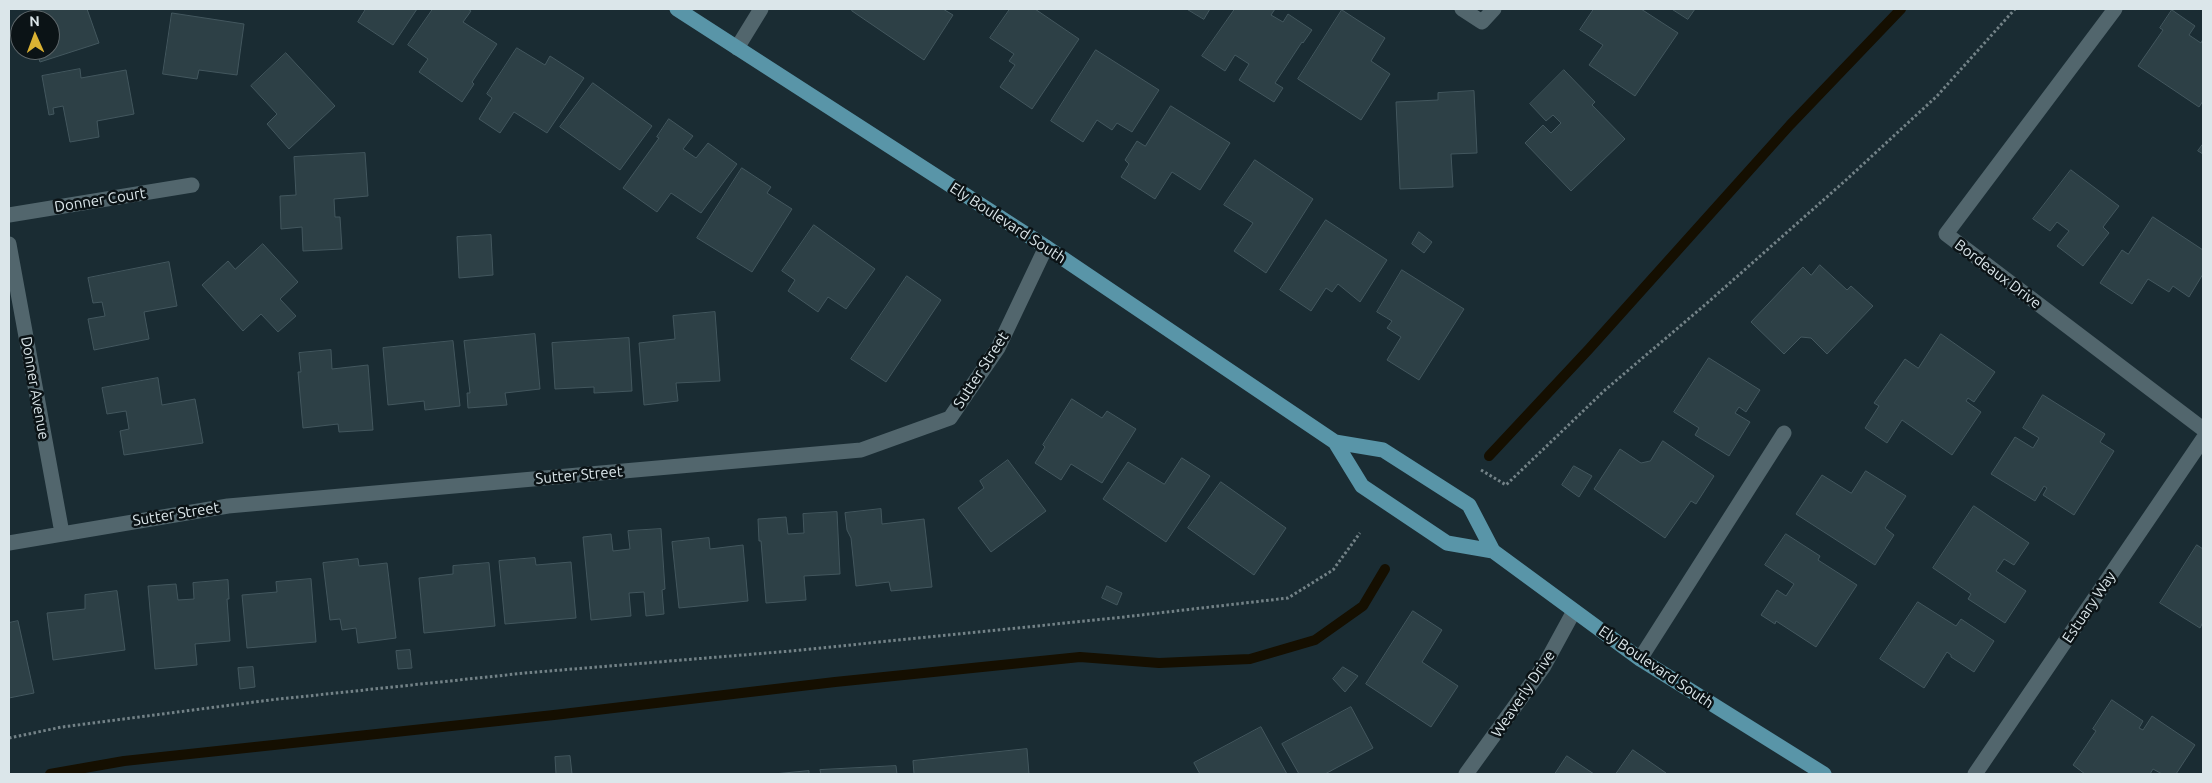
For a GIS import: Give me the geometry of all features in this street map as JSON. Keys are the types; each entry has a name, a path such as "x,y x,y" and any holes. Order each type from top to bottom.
{"main road":[{"name":"Ely Boulevard South","path":"677,9 1046,247 1334,442 1362,486 1447,543 1493,551"},
{"name":"Ely Boulevard South","path":"1334,442 1384,450 1469,505 1493,551 1640,659 1824,774"}],"street":[{"path":"737,48 761,9"},
{"path":"1462,9 1482,22 1494,9"},
{"name":"Bordeaux Drive","path":"2115,9 1946,234 2203,429"},
{"name":"Donner Court","path":"9,215 192,185"},
{"name":"Donner Avenue","path":"9,244 62,532"},
{"name":"Sutter Street","path":"9,543 62,532 228,506 861,450 950,418 998,348 1046,247"},
{"path":"1640,659 1784,433"},
{"name":"Estuary Way","path":"1976,774 2203,439"},
{"name":"Weaverly Drive","path":"1466,774 1544,666 1574,611"}],"path":[{"path":"1482,470 1506,485 1605,390 1743,271 1936,96 2015,9"},
{"path":"9,738 62,727 270,700 525,673 801,650 1288,598 1333,570 1360,534"}],"building":[{"path":"87,9 99,43 60,56 60,10 32,10"},
{"path":"366,9 417,9 393,45 358,22"},
{"path":"433,9 468,9 471,11 463,22 497,44 472,82 474,84 462,102 419,72 428,59 408,45"},
{"path":"853,9 943,9 953,15 924,60 852,11"},
{"path":"1010,9 1035,9 1079,39 1032,109 1000,87 1015,65 1009,61 1014,54 990,38"},
{"path":"1187,9 1210,9 1204,19"},
{"path":"1235,9 1275,9 1271,15 1283,22 1288,14 1312,30 1275,83 1283,88 1274,102 1239,80 1249,64 1235,55 1225,71 1202,56"},
{"path":"1594,9 1641,9 1678,33 1635,96 1589,65 1603,45 1580,30"},
{"path":"1672,9 1695,9 1688,19"},
{"path":"1342,10 1385,38 1371,61 1390,74 1361,120 1298,79"},
{"path":"2172,10 2195,26 2189,35 2201,43 2203,39 2203,101 2199,107 2138,66 2163,30 2160,28"},
{"path":"172,13 244,24 237,75 199,70 197,79 163,74"},
{"path":"517,48 545,65 550,56 584,78 547,133 514,112 500,133 479,119 492,98 487,94"},
{"path":"1096,50 1159,90 1132,132 1117,123 1112,130 1097,120 1083,142 1051,121"},
{"path":"286,53 335,106 289,149 267,124 277,114 251,86"},
{"path":"80,69 81,78 126,70 134,114 97,121 99,137 70,142 63,106 53,108 54,114 49,115 42,76"},
{"path":"1564,70 1595,102 1592,105 1625,139 1571,191 1525,143 1543,125 1551,133 1561,123 1553,115 1546,121 1530,104"},
{"path":"593,83 652,126 620,170 560,127"},
{"path":"1474,91 1477,153 1451,154 1453,187 1400,189 1396,102 1438,100 1438,93"},
{"path":"1171,106 1230,143 1200,190 1172,172 1155,199 1121,177 1129,164 1125,160 1137,141 1145,146"},
{"path":"669,119 693,136 683,149 696,158 708,143 737,164 701,213 671,193 657,212 623,188 659,138 657,137"},
{"path":"2203,144 2203,154 2198,151"},
{"path":"365,153 368,196 334,199 335,217 340,217 342,249 303,251 302,227 281,229 280,196 296,195 294,157"},
{"path":"1255,160 1313,199 1266,273 1234,251 1253,223 1224,205"},
{"path":"742,168 771,187 767,193 792,209 752,272 697,238"},
{"path":"2071,170 2119,206 2103,227 2109,233 2083,266 2057,246 2069,231 2057,222 2050,231 2033,219"},
{"path":"2153,217 2203,250 2203,274 2189,297 2173,286 2169,292 2148,279 2132,304 2100,283 2122,250 2128,254"},
{"path":"1326,220 1387,260 1360,302 1338,284 1332,292 1326,288 1311,311 1280,290"},
{"path":"814,225 875,269 846,309 828,297 818,312 788,291 795,280 782,271"},
{"path":"1419,232 1432,242 1424,253 1412,244"},
{"path":"491,235 493,275 459,278 457,237"},
{"path":"263,244 298,282 280,299 296,316 278,332 261,314 243,331 202,285 228,261 235,269"},
{"path":"169,262 177,306 144,312 149,339 94,350 88,319 105,316 102,302 93,303 88,278"},
{"path":"1820,265 1847,290 1851,286 1873,306 1827,354 1811,338 1801,337 1784,354 1751,322 1803,267 1811,275"},
{"path":"1402,270 1464,309 1419,380 1387,360 1401,337 1387,328 1392,321 1377,312"},
{"path":"907,276 941,300 886,382 851,359"},
{"path":"715,312 720,381 676,383 678,401 644,405 639,343 675,339 673,316"},
{"path":"535,334 540,389 505,393 507,405 468,408 467,393 470,393 464,341"},
{"path":"1941,334 1995,372 1974,402 1968,398 1966,401 1981,412 1952,455 1902,420 1887,443 1865,428 1879,406 1874,403 1905,359 1918,368"},
{"path":"629,338 632,391 594,393 594,387 555,389 552,343"},
{"path":"453,341 460,406 425,410 424,401 388,405 383,348"},
{"path":"331,350 332,369 368,365 373,430 339,432 338,424 303,428 298,372 301,372 299,353"},
{"path":"1709,358 1760,390 1746,412 1739,407 1735,413 1750,422 1729,456 1695,435 1699,428 1674,412"},
{"path":"158,378 162,405 195,399 203,443 124,455 120,431 129,429 126,411 107,414 102,388"},
{"path":"2043,395 2105,434 2100,442 2114,451 2074,515 2043,495 2047,488 2044,486 2035,501 1991,474 2015,437 2033,448 2039,438 2023,428"},
{"path":"1072,399 1102,418 1107,411 1136,429 1102,483 1071,464 1061,480 1035,463 1045,447 1043,445"},
{"path":"1663,441 1714,476 1696,504 1691,501 1665,538 1594,489 1620,449 1641,463 1650,461"},
{"path":"1182,458 1210,476 1166,542 1103,499 1128,462 1164,484"},
{"path":"1008,460 1046,511 991,552 958,508 984,488 980,481"},
{"path":"1574,466 1592,476 1579,497 1562,485"},
{"path":"1866,471 1906,496 1885,528 1894,535 1875,565 1796,514 1822,475 1851,493"},
{"path":"1221,482 1286,528 1254,575 1188,528"},
{"path":"1974,506 2029,543 2014,565 2004,559 1996,571 2026,591 2005,623 1968,599 1971,594 1933,568"},
{"path":"881,509 882,524 924,519 932,587 891,591 889,582 856,586 851,538 847,530 845,513"},
{"path":"837,512 840,574 804,576 806,600 766,603 758,519 786,517 788,534 804,533 803,514"},
{"path":"661,529 665,589 662,590 664,614 646,616 644,592 629,593 631,616 591,620 583,537 611,534 613,551 630,549 628,531"},
{"path":"1786,534 1820,556 1818,560 1857,585 1816,647 1776,621 1775,624 1761,615 1777,590 1786,596 1794,584 1765,565"},
{"path":"709,538 710,549 743,545 748,601 679,608 672,542"},
{"path":"2197,545 2203,549 2203,622 2200,628 2160,603"},
{"path":"535,558 536,565 571,562 576,618 505,624 499,561"},
{"path":"358,559 359,566 387,563 396,638 358,643 356,628 342,630 340,619 330,620 323,563"},
{"path":"489,563 495,626 424,633 419,578 453,574 453,566"},
{"path":"311,579 316,642 247,648 242,595 277,592 276,582"},
{"path":"228,580 229,599 227,599 230,641 195,644 197,665 155,669 148,586 176,584 178,600 194,599 193,583"},
{"path":"1107,586 1122,593 1117,605 1102,598"},
{"path":"117,591 125,650 53,660 47,613 85,609 85,595"},
{"path":"1918,602 1956,626 1961,619 1994,641 1974,672 1951,657 1947,652 1924,688 1880,659"},
{"path":"1413,611 1442,630 1422,662 1458,686 1431,727 1366,684"},
{"path":"18,621 34,693 9,698 9,623"},
{"path":"410,650 412,668 398,669 396,651"},
{"path":"253,667 255,687 240,689 238,668"},
{"path":"1343,667 1358,676 1345,692 1333,679"},
{"path":"2112,700 2143,721 2139,728 2143,730 2152,716 2195,745 2176,774 2162,774 2153,769 2150,774 2085,774 2073,765 2096,731 2093,729"},
{"path":"1351,707 1373,748 1325,774 1299,774 1282,744"},
{"path":"1261,727 1287,774 1200,774 1194,763"},
{"path":"1027,749 1029,774 914,774 913,761"},
{"path":"1633,750 1666,773 1616,774"},
{"path":"570,756 572,774 556,774 555,757"},
{"path":"1567,756 1594,774 1555,774"},
{"path":"896,766 897,774 821,774 820,770"},
{"path":"809,771 809,774 774,774"}],"waterway":[{"path":"1489,456 1589,349 1790,125 1901,9"},
{"path":"50,774 124,761 554,715 835,682 1080,657 1159,663 1250,659 1315,640 1363,606 1385,569"}]}
